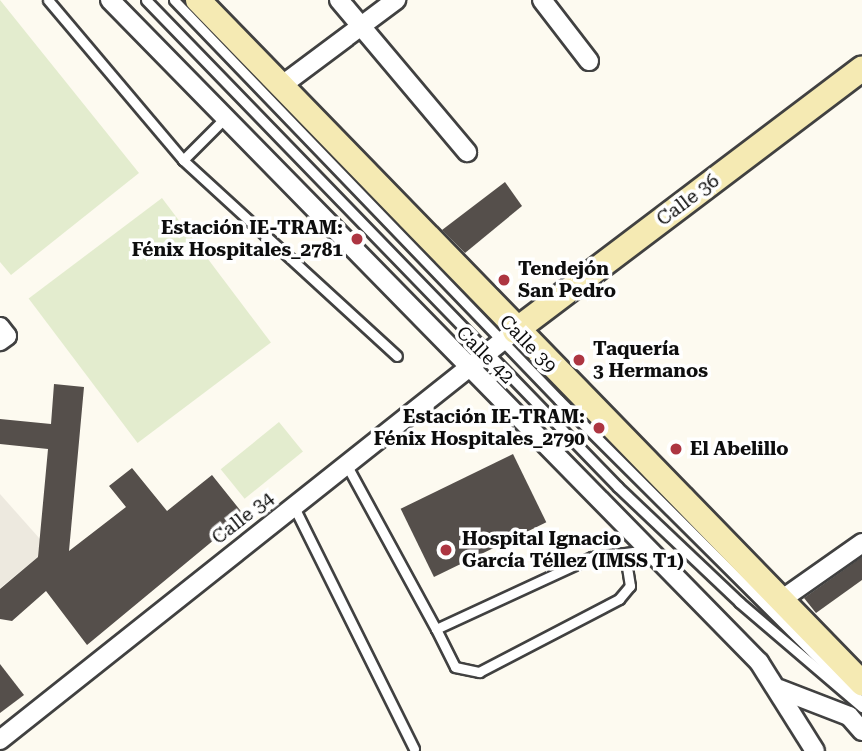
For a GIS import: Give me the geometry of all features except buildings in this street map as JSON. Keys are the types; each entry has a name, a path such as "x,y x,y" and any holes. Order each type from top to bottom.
{"main road":[{"name":"Calle 39","path":"198,0 281,86 509,336 781,600 862,683"},
{"name":"Calle 36","path":"509,336 862,69"}],"street":[{"name":"Calle 42","path":"110,0 759,662 779,689 815,751"},
{"path":"339,0 467,152"},
{"path":"281,86 396,0"},
{"path":"542,0 589,61"},
{"name":"Calle 34","path":"0,740 509,336"},
{"path":"781,600 862,543"},
{"path":"779,689 849,716 862,731"}],"lane":[{"path":"48,0 183,160 397,356"},
{"path":"146,0 487,352 738,602 862,708"},
{"path":"174,0 509,336 862,702"},
{"path":"183,160 225,118"},
{"path":"346,464 455,667 479,672 619,599 630,586 625,555"},
{"path":"293,505 414,749"},
{"path":"436,629 592,557 651,550"}],"green space":[{"path":"0,0 139,173 11,275 0,262"},
{"path":"162,198 271,343 138,443 29,299"},
{"path":"279,422 303,452 245,499 221,469"}],"shaded area":[{"path":"0,494 40,539 38,557 0,588"}],"place":[{"name":"Estación IE-TRAM: Fénix Hospitales_2781","path":"357,239"},
{"name":"Tendejón San Pedro","path":"504,280"},
{"name":"Taquería 3 Hermanos","path":"579,360"},
{"name":"Estación IE-TRAM: Fénix Hospitales_2790","path":"599,428"},
{"name":"El Abelillo","path":"676,449"},
{"name":"Hospital Ignacio García Téllez (IMSS T1)","path":"446,550"}]}
